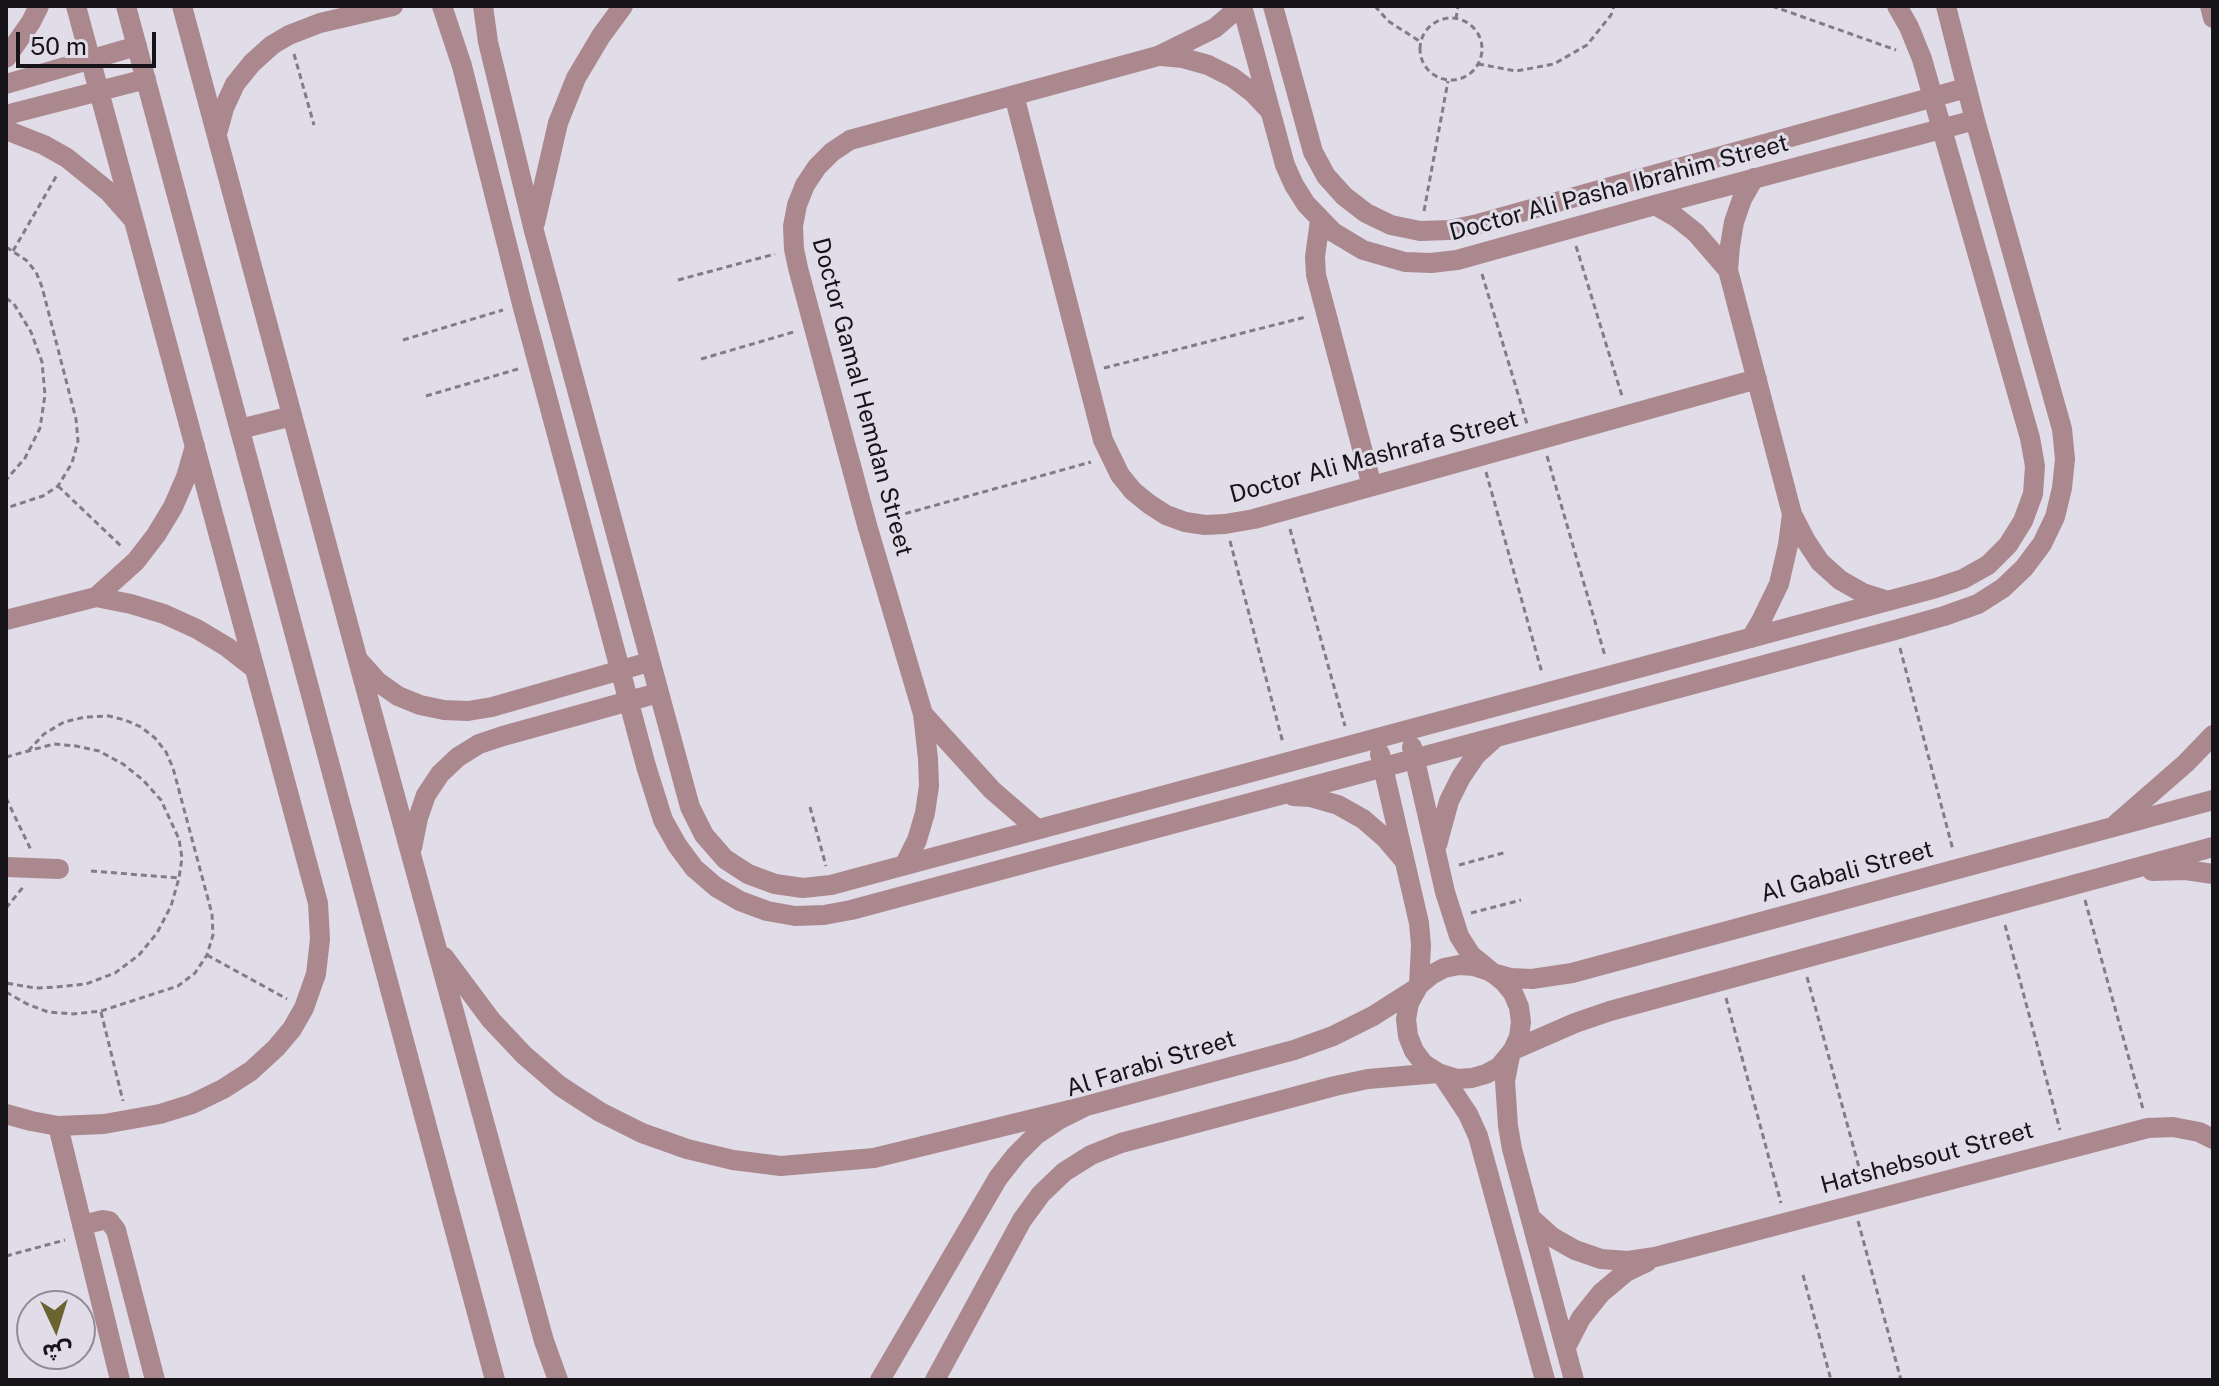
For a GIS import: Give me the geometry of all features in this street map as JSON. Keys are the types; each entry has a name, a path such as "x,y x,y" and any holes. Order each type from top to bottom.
{"street":[{"path":"6,58 39,6"},
{"path":"6,1114 58,1126 128,1121 192,1104 223,1089 251,1071 292,1029 304,1008 316,974 320,939 318,903 76,6"},
{"path":"126,6 495,1380"},
{"path":"182,6 544,1341 558,1380"},
{"path":"217,134 235,84 272,45 320,23 393,6"},
{"path":"442,6 462,66 522,304 663,820 694,868 716,887 740,901 767,911 795,916 851,910 1895,630 1978,604 2003,588 2024,568 2042,544 2055,517 2065,459 2062,429 1946,6"},
{"path":"483,6 488,42 534,231 690,807 704,835 725,859 748,874 775,884 803,888 838,883 1936,588 1963,579 1988,565 2008,545 2023,521 2033,494 2035,466 2030,438 1922,59 1897,6"},
{"path":"534,231 558,123 576,78 623,6"},
{"name":"Doctor Gamal Hemdan Street","path":"905,864 917,840 929,786 923,714 867,525 794,249 793,226 797,205 817,167 850,140 1158,56 1215,28 1236,6"},
{"name":"Doctor Ali Pasha Ibrahim Street","path":"1242,6 1285,165 1306,204 1320,220 1348,242 1379,256 1405,262 1431,263 1477,255 1975,120"},
{"name":"Doctor Ali Pasha Ibrahim Street","path":"1273,6 1313,152 1326,176 1344,196 1366,213 1391,225 1420,231 1449,230 1478,224 1966,88"},
{"path":"2210,6 2213,18"},
{"path":"6,84 137,46"},
{"name":"Doctor Gamal Hemdan Street","path":"1158,56 1196,62 1232,77 1270,111"},
{"path":"6,115 146,79"},
{"name":"Doctor Ali Mashrafa Street","path":"1014,95 1098,423 1110,457 1133,491 1166,515 1185,522 1225,524 1757,379"},
{"path":"6,130 67,158 109,192 135,221"},
{"path":"1754,178 1734,222 1728,270 1792,514 1820,562 1840,580 1863,593 1888,601"},
{"path":"1655,205 1696,233 1728,270"},
{"path":"1320,220 1316,275 1372,486"},
{"path":"1379,256 1391,225"},
{"path":"240,429 292,416"},
{"path":"6,620 96,597 117,580 156,535 173,507 195,446"},
{"path":"1751,638 1779,584 1792,514"},
{"path":"1936,588 1944,616"},
{"path":"96,597 131,604 175,619 227,647 254,668"},
{"path":"357,657 378,682 398,696 420,705 468,711 492,707 649,662"},
{"path":"411,852 426,795 440,774 458,757 479,744 503,736 658,693"},
{"name":"Doctor Gamal Hemdan Street","path":"923,714 981,779 1037,829"},
{"path":"1376,738 1419,923 1418,987 1406,1019 1408,1036 1424,1064 1440,1074 1457,1079 1472,1078 1499,1067 1511,1053 1519,1037 1519,1007 1504,982 1471,955 1459,936 1452,918 1408,730"},
{"path":"2110,829 2186,763 2213,735"},
{"path":"1438,861 1441,826 1449,801 1476,755 1496,737"},
{"path":"1281,795 1310,797 1338,805 1363,819 1405,861"},
{"name":"Al Gabali Street","path":"1491,972 1510,978 1532,979 1572,973 2213,800"},
{"path":"1511,1053 1575,1023 2213,847"},
{"path":"6,867 49,868"},
{"path":"2124,871 2186,870 2213,874"},
{"path":"838,883 851,910"},
{"path":"437,946 491,1020 524,1055 560,1086 600,1112 642,1133 687,1149 733,1160 781,1166 825,1164 922,1148 1086,1106"},
{"path":"1418,987 1444,968 1474,966 1491,972"},
{"name":"Al Farabi Street","path":"880,1380 998,1178 1036,1135 1086,1106 1294,1050 1333,1036 1373,1016 1418,987"},
{"path":"1511,1053 1505,1081 1512,1149 1574,1380"},
{"path":"935,1380 1022,1220 1041,1194 1064,1172 1091,1155 1121,1143 1335,1086 1368,1079 1440,1074"},
{"path":"1440,1074 1468,1114 1478,1136 1545,1380"},
{"path":"58,1126 120,1380"},
{"name":"Hatshebsout Street","path":"1532,1219 1552,1237 1575,1250 1601,1259 1628,1261 1655,1257 2148,1128 2173,1127 2199,1132 2213,1139"},
{"path":"83,1230 103,1220 109,1221 116,1230 155,1380"},
{"name":"Hatshebsout Street","path":"1566,1347 1581,1318 1601,1293 1626,1272 1655,1257"}],"path":[{"path":"1375,6 1388,21 1421,42"},
{"path":"1456,19 1458,6"},
{"path":"1478,64 1516,71 1554,64 1587,45 1611,15 1614,6"},
{"path":"1772,6 1922,59"},
{"path":"1456,19 1471,26 1480,40 1481,56 1478,64 1465,76 1448,80 1426,67 1422,60 1421,42 1434,24 1456,19"},
{"path":"289,35 314,125"},
{"path":"1420,231 1448,80"},
{"path":"13,251 67,158"},
{"path":"1570,228 1627,415"},
{"path":"6,247 26,260 36,272 42,287 76,419 78,441 72,463 58,486 43,496 6,508"},
{"path":"678,280 794,249"},
{"path":"1477,255 1611,675"},
{"path":"6,298 14,304 31,332 42,362 45,395 40,428 25,458 6,480"},
{"path":"403,340 522,304"},
{"path":"1085,373 1325,312"},
{"path":"701,359 814,326"},
{"path":"426,396 538,364"},
{"path":"1482,455 1547,692"},
{"path":"867,525 1110,457"},
{"path":"58,486 136,561"},
{"path":"1284,510 1350,745"},
{"path":"1225,524 1288,762"},
{"path":"1895,630 1958,869"},
{"path":"6,992 48,1012 73,1014 101,1011 178,986 195,973 207,955 213,935 212,914 173,768 155,738 125,720 109,716 85,717 64,722 44,734 29,750"},
{"path":"6,757 54,744 99,751 123,764 161,800 179,839 182,858 171,906 157,933 139,955 115,973 86,984 56,987 35,988 6,983"},
{"path":"6,798 49,868"},
{"path":"810,807 838,883"},
{"path":"1438,861 1507,852"},
{"path":"91,871 179,878"},
{"path":"2081,883 2148,1128"},
{"path":"1452,918 1521,900"},
{"path":"2000,905 2065,1149"},
{"path":"207,955 304,1008"},
{"path":"1802,959 1901,1380"},
{"path":"1721,981 1786,1222"},
{"path":"101,1011 128,1121"},
{"path":"6,1256 83,1230"},
{"path":"1803,1275 1831,1380"}]}
